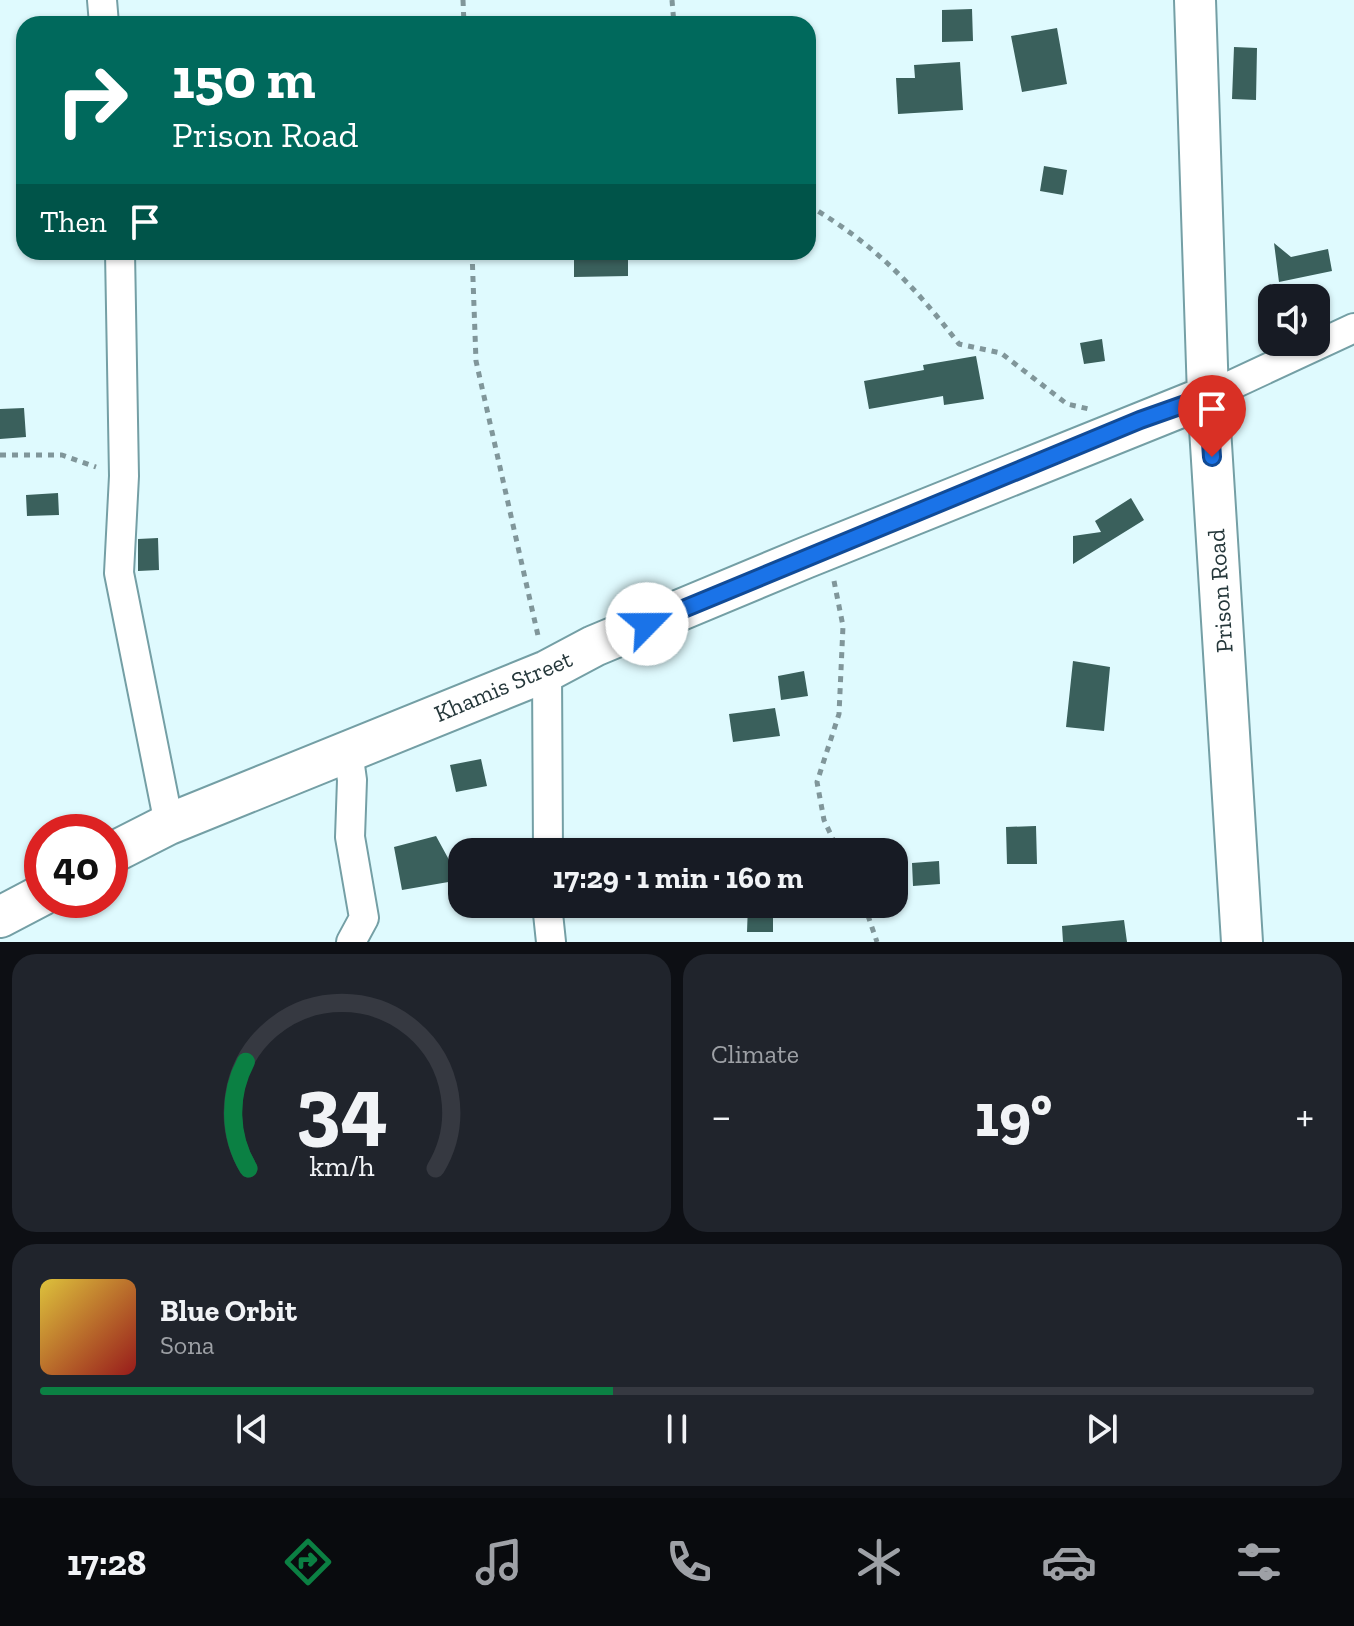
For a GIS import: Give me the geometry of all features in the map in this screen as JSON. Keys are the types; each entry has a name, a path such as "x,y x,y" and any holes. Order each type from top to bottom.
{"street":[{"name":"Prison Road","path":"1195,0 1208,396 1242,942"},
{"path":"120,260 124,476 119,573 169,824"},
{"path":"1208,396 1354,328"},
{"name":"Khamis Street","path":"128,845 169,824 547,671 594,646 827,548 1140,420 1208,396"},
{"path":"547,671 548,838"},
{"path":"348,751 352,780 350,837 364,918 351,942"},
{"path":"0,917 24,904"},
{"path":"548,918 551,942"}],"path":[{"path":"816,210 855,233 915,287 959,344 1001,353 1067,404 1140,420"},
{"path":"472,260 476,361 547,671"},
{"path":"0,455 62,455 124,476"},
{"path":"827,548 843,626 839,714 817,782 824,820 832,838"},
{"path":"869,918 877,942"}],"building":[{"path":"972,9 973,41 942,42 942,10"},
{"path":"1057,28 1067,84 1022,92 1011,36"},
{"path":"1234,47 1257,48 1256,100 1232,99"},
{"path":"960,62 963,110 898,114 896,78 915,78 914,65"},
{"path":"1044,166 1067,170 1063,195 1040,191"},
{"path":"1274,243 1291,257 1328,249 1332,271 1279,282"},
{"path":"574,260 628,260 628,276 574,277"},
{"path":"1102,339 1105,361 1084,364 1080,343"},
{"path":"976,356 984,399 944,405 943,396 869,409 864,381 924,370 923,365"},
{"path":"24,408 26,437 0,439 0,409"},
{"path":"58,493 59,515 27,516 26,495"},
{"path":"1131,498 1144,520 1073,564 1073,536 1101,532 1095,521"},
{"path":"158,538 159,570 138,571 138,539"},
{"path":"1073,661 1110,667 1104,731 1066,727"},
{"path":"804,671 808,696 781,700 778,676"},
{"path":"775,708 780,736 733,742 729,714"},
{"path":"481,759 487,786 456,792 450,765"},
{"path":"1036,826 1037,864 1007,864 1006,827"},
{"path":"436,836 448,858 448,882 402,890 394,847"},
{"path":"939,861 940,884 913,886 912,863"},
{"path":"748,918 773,918 773,932 747,932"},
{"path":"1124,920 1127,942 1063,942 1062,926"}],"route":[{"path":"647,624 1140,420 1208,396 1212,457"}]}
